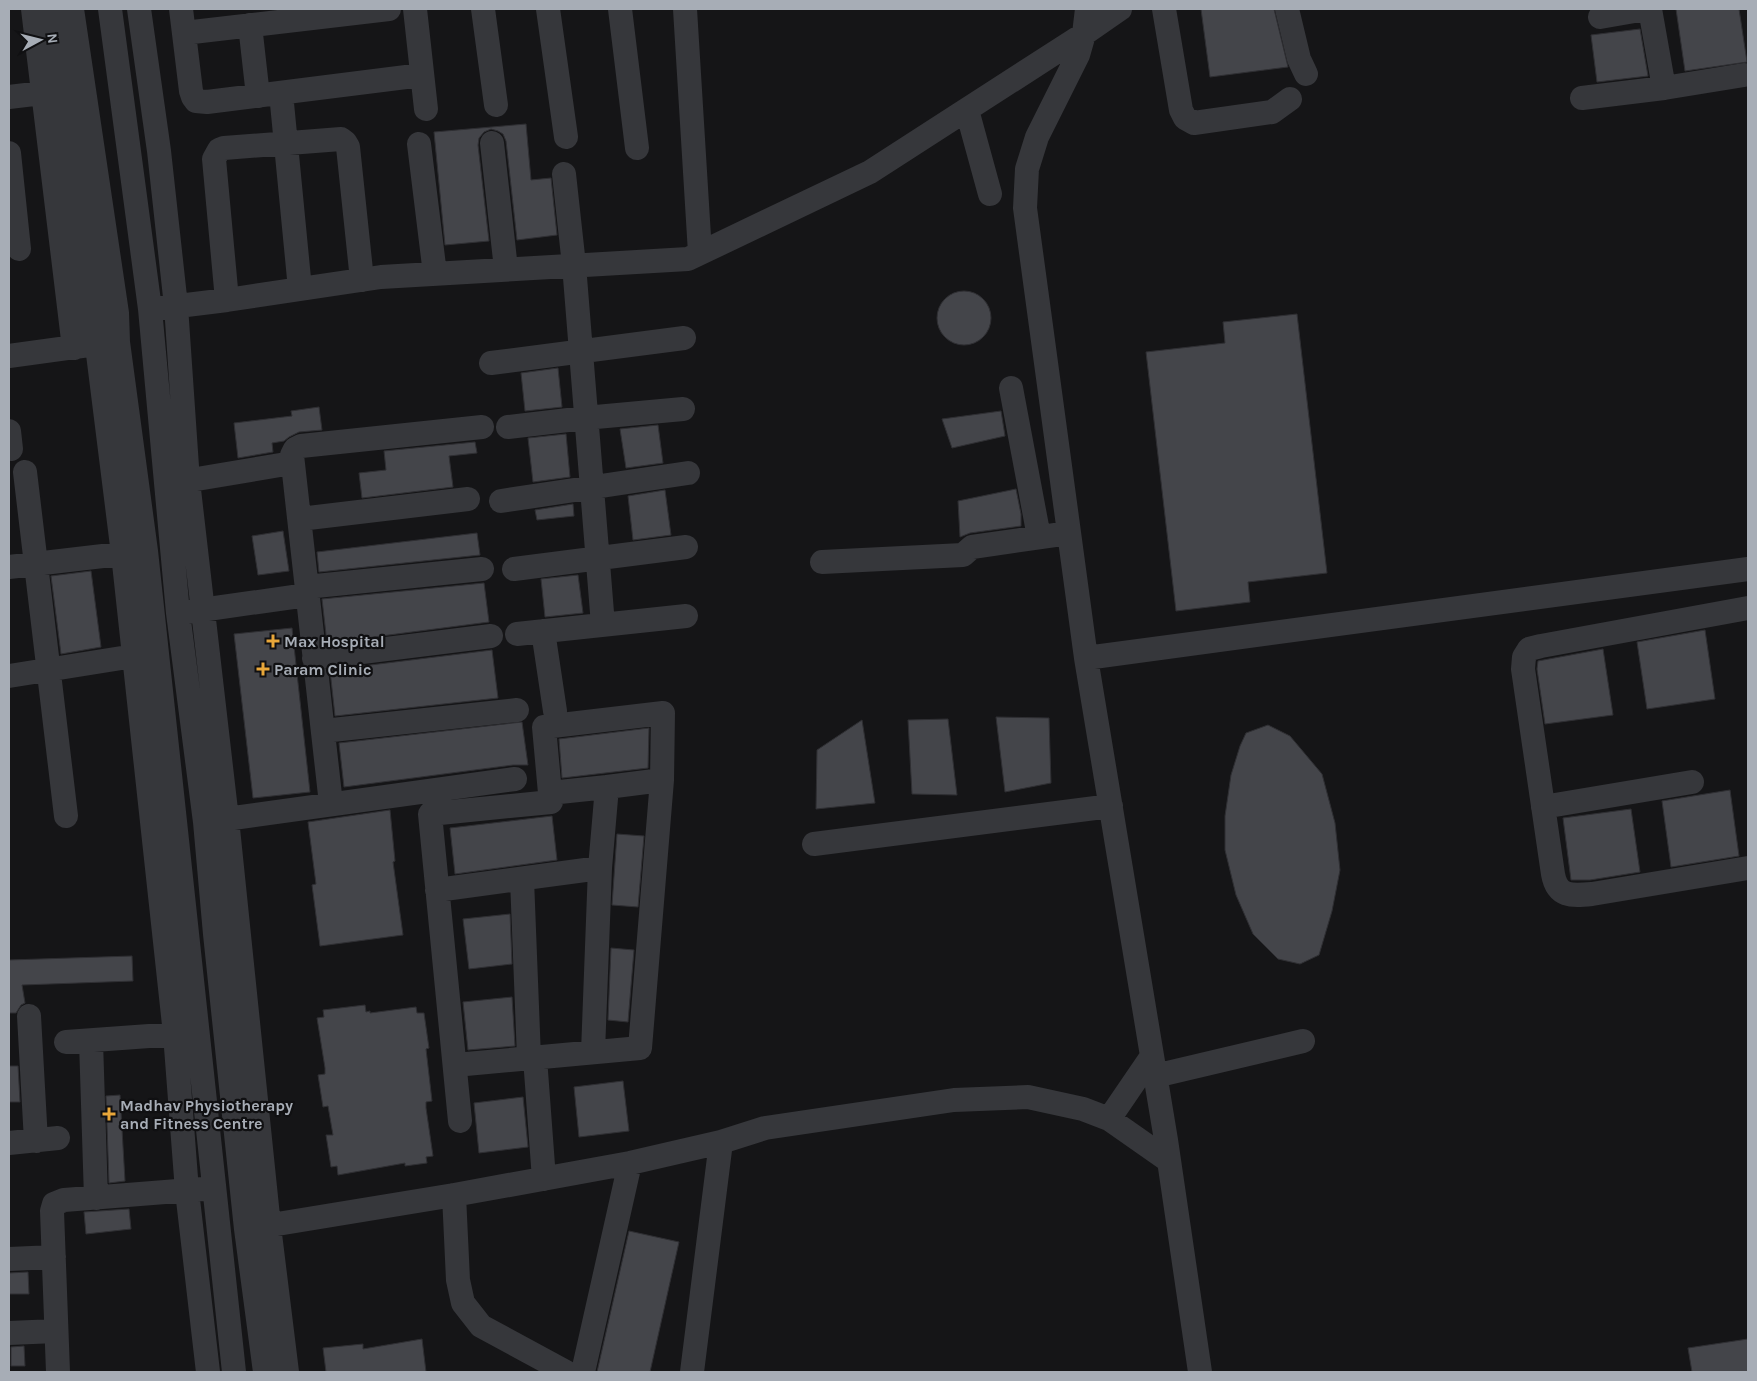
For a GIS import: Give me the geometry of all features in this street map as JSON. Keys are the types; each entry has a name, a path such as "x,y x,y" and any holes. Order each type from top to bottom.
{"street":[{"path":"33,9 64,90 117,313 96,345 146,551 186,1033 187,1190 208,1372"},
{"path":"53,9 123,554 134,656 186,1033 214,1188 234,1372"},
{"path":"64,90 72,9"},
{"path":"110,9 150,309 177,482 196,545 204,610 216,820 215,934 258,1227 286,1372"},
{"path":"140,9 159,150 176,306 177,482 172,548 178,613 216,820"},
{"path":"181,9 191,91 192,97 196,101 207,102 422,75"},
{"path":"184,32 250,25 337,12 389,9"},
{"path":"414,9 426,109"},
{"path":"483,9 496,105"},
{"path":"548,9 566,137"},
{"path":"620,9 637,148"},
{"path":"685,9 700,253"},
{"path":"1087,9 1084,34 1078,55 1037,137 1027,169 1024,208 1086,658 1154,1066 1200,1372"},
{"path":"150,309 227,300 381,277 688,259 870,172 1120,9"},
{"path":"1164,9 1181,110 1185,118 1194,122 1272,112 1290,99"},
{"path":"1287,9 1299,59 1306,74"},
{"path":"1600,17 1646,9"},
{"path":"1650,9 1664,88"},
{"path":"250,25 269,94 286,142 300,289"},
{"path":"1582,98 1664,88 1744,75"},
{"path":"9,97 64,90"},
{"path":"967,110 990,194"},
{"path":"227,300 214,160 216,154 224,148 341,139 345,142 348,147 362,280"},
{"path":"492,143 506,269"},
{"path":"419,144 435,274"},
{"path":"9,153 19,249"},
{"path":"564,174 574,266 603,625"},
{"path":"491,362 684,338"},
{"path":"9,356 96,345"},
{"path":"1011,388 1039,537"},
{"path":"508,427 683,409"},
{"path":"331,804 292,455 295,449 301,446 482,426"},
{"path":"177,482 292,463"},
{"path":"25,472 66,816"},
{"path":"501,500 688,473"},
{"path":"300,519 468,499"},
{"path":"822,562 962,555 972,547 1069,532"},
{"path":"9,567 196,545"},
{"path":"514,569 686,547"},
{"path":"178,613 306,591 482,569"},
{"path":"1086,658 1748,569"},
{"path":"1748,608 1529,649 1524,657 1523,669 1554,882 1558,888 1565,894 1592,894 1748,868"},
{"path":"517,634 686,616"},
{"path":"543,631 555,711"},
{"path":"314,658 491,636"},
{"path":"9,676 134,656"},
{"path":"322,731 518,710"},
{"path":"455,1065 640,1048 662,780 663,713 544,727 550,802 430,814 460,1121"},
{"path":"216,820 515,779"},
{"path":"550,793 662,780"},
{"path":"1543,807 1692,782"},
{"path":"594,1052 600,868 607,787"},
{"path":"814,844 1111,806"},
{"path":"437,890 600,868"},
{"path":"522,880 537,1057 548,1131 551,1178"},
{"path":"9,1143 47,1140 29,1016"},
{"path":"66,1042 186,1033"},
{"path":"91,1041 96,1198"},
{"path":"1109,1119 1154,1066 1303,1041"},
{"path":"192,1231 258,1227 454,1195 630,1163 721,1142 765,1128 954,1100 1028,1097 1083,1110 1109,1119 1169,1160"},
{"path":"692,1372 721,1142"},
{"path":"583,1372 630,1163"},
{"path":"58,1372 52,1211 54,1204 64,1200 214,1188"},
{"path":"454,1195 458,1280 463,1303 481,1326 566,1372"},
{"path":"258,1227 265,1372"},
{"path":"9,1259 54,1257"},
{"path":"9,1333 56,1331"}],"building":[{"path":"1201,9 1274,9 1288,67 1210,77"},
{"path":"1676,9 1739,9 1747,62 1685,71"},
{"path":"1640,29 1648,76 1597,82 1591,35"},
{"path":"526,124 531,180 551,178 557,235 517,240 506,141 503,134 491,129 484,132 479,138 478,145 489,241 445,245 434,132"},
{"path":"964,291 974,293 983,299 989,308 991,318 989,328 983,337 974,343 964,345 954,343 945,337 939,328 937,318 939,308 945,299 954,293"},
{"path":"1297,314 1327,573 1248,582 1250,602 1176,611 1146,352 1225,343 1223,322"},
{"path":"558,368 562,407 525,411 521,373"},
{"path":"319,407 322,430 299,432 284,441 272,443 273,452 238,458 234,423 292,416 291,411"},
{"path":"1001,411 1005,436 952,448 942,419"},
{"path":"658,425 663,463 626,468 620,429"},
{"path":"566,434 570,477 533,482 528,438"},
{"path":"475,442 477,453 449,456 453,487 362,498 359,473 386,470 384,451"},
{"path":"1016,489 1021,514 1021,526 970,533 960,537 958,501"},
{"path":"665,490 671,535 633,540 628,496"},
{"path":"573,504 574,516 537,520 535,510"},
{"path":"283,531 289,571 258,575 252,536"},
{"path":"477,533 480,555 319,572 317,552"},
{"path":"91,571 101,647 61,654 51,576"},
{"path":"578,575 583,613 545,617 541,579"},
{"path":"484,583 489,622 327,643 322,599"},
{"path":"292,628 310,792 253,798 234,634"},
{"path":"1705,630 1715,699 1647,709 1637,642"},
{"path":"1603,649 1613,715 1545,724 1537,669 1538,661"},
{"path":"492,650 498,698 335,716 330,670"},
{"path":"996,717 1049,718 1051,783 1005,792"},
{"path":"948,719 957,795 912,794 908,720"},
{"path":"862,720 875,803 816,809 817,750"},
{"path":"522,722 528,765 513,765 344,787 339,743"},
{"path":"1268,725 1290,736 1322,774 1335,823 1340,870 1332,911 1319,955 1300,964 1278,959 1253,934 1236,895 1225,850 1225,816 1231,775 1240,746 1246,733"},
{"path":"649,728 648,768 562,778 559,739"},
{"path":"1730,790 1739,856 1671,867 1662,801"},
{"path":"1631,809 1640,872 1590,880 1571,880 1563,818"},
{"path":"390,810 395,861 393,862 403,935 320,946 312,885 316,884 308,822"},
{"path":"552,816 557,860 455,874 450,828"},
{"path":"617,834 644,836 638,907 612,905"},
{"path":"510,914 512,964 469,969 463,919"},
{"path":"611,948 634,950 628,1022 608,1020"},
{"path":"132,956 133,981 22,985 25,1003 21,1005 16,1013 9,1013 9,960"},
{"path":"512,997 515,1046 468,1050 463,1002"},
{"path":"365,1005 366,1012 370,1011 370,1013 416,1007 417,1013 424,1013 429,1048 426,1049 432,1101 426,1102 426,1108 433,1156 426,1157 427,1163 405,1166 405,1163 338,1175 337,1166 331,1167 326,1135 333,1135 328,1106 323,1107 318,1075 325,1074 325,1068 317,1018 324,1017 323,1010"},
{"path":"9,1066 18,1066 20,1102 9,1102"},
{"path":"623,1081 629,1131 579,1137 574,1087"},
{"path":"120,1095 125,1181 109,1183 106,1096"},
{"path":"523,1097 528,1147 479,1153 474,1103"},
{"path":"129,1209 131,1229 86,1234 84,1212"},
{"path":"629,1231 679,1242 650,1372 597,1372"},
{"path":"28,1272 29,1294 9,1294 9,1273"},
{"path":"422,1339 426,1372 326,1372 323,1348 363,1344 363,1349"},
{"path":"1748,1339 1748,1372 1692,1372 1688,1348"},
{"path":"24,1346 25,1366 11,1366 11,1347"}],"place":[{"name":"Max Hospital","path":"273,641"},
{"name":"Param Clinic","path":"263,669"},
{"name":"Madhav Physiotherapy and Fitness Centre","path":"109,1114"}]}
